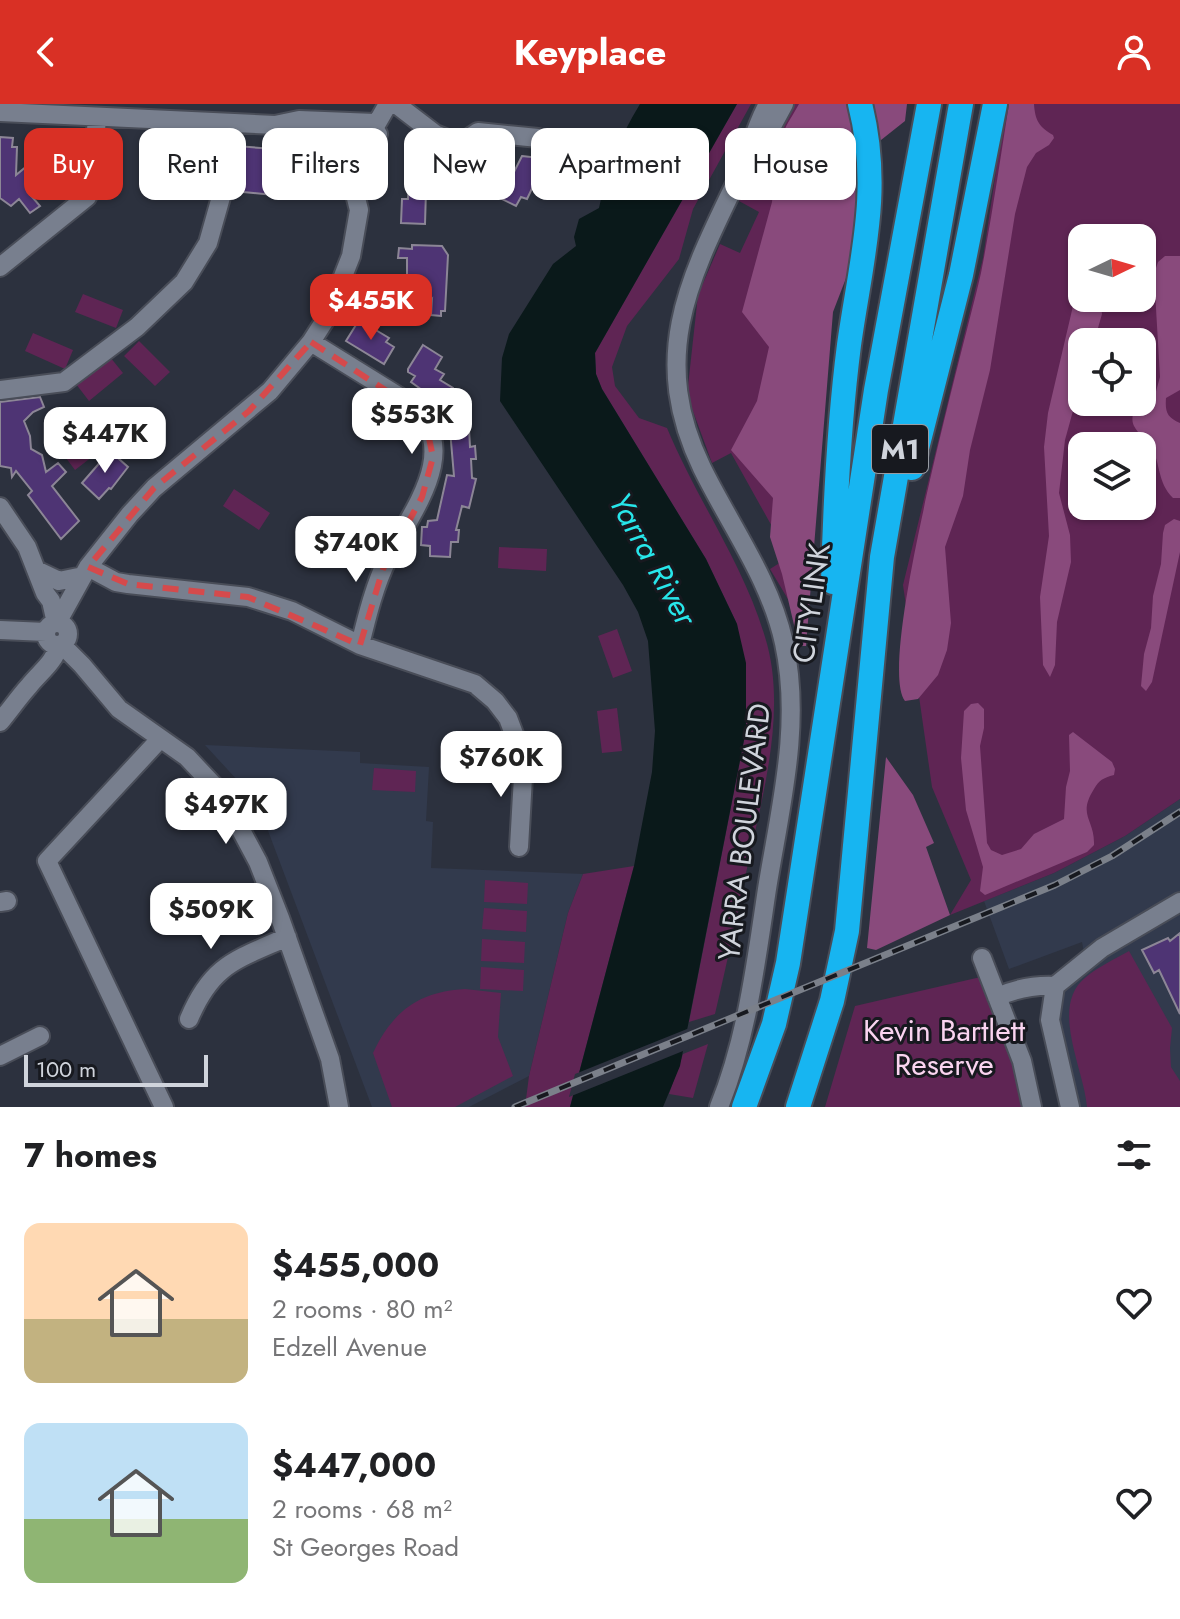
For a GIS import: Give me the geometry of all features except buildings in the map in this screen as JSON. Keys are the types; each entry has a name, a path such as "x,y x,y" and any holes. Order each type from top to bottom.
{"highway":[{"path":"830,692 834,546 843,408 871,205 871,168 860,104"},
{"name":"CITYLINK","path":"744,1107 774,1024 788,963 876,390 929,104"},
{"name":"M1","path":"798,1107 828,1015 847,931 882,557 961,104"},
{"path":"858,797 912,467 961,275 995,104"}],"street":[{"name":"YARRA BOULEVARD","path":"756,128 768,104"},
{"name":"YARRA BOULEVARD","path":"771,128 784,104"},
{"path":"378,128 396,105 435,134 452,141 466,140 478,132 531,137"},
{"path":"0,112 275,125 284,128"},
{"path":"0,267 87,197 92,185 97,117"},
{"path":"0,390 64,382 137,327 184,282 208,243 221,197 226,123"},
{"path":"0,722 55,656 57,633 82,578 108,539 154,488 270,391 311,342 327,317 342,280 351,256 359,210 365,200"},
{"name":"YARRA BOULEVARD","path":"719,1107 750,999 789,750 790,681 784,644 771,599 702,468 678,395 678,327 689,288 728,200"},
{"path":"311,342 411,404 424,415 432,430 433,457 429,478 383,569 360,645"},
{"path":"0,507 27,547 38,571 57,633 119,709 187,757 218,790 258,862 287,937 330,1059 339,1107"},
{"path":"38,571 59,581 82,578 248,597 292,611 360,645 475,684 495,701 516,734 522,762 519,847"},
{"path":"0,630 57,633"},
{"path":"36,678 57,667 86,670"},
{"path":"160,739 47,861 164,1107"},
{"path":"997,997 1036,985 1055,986 1102,948 1180,902"},
{"path":"189,1019 211,977 236,961 287,937"},
{"path":"982,958 1022,1061 1032,1107"},
{"path":"1055,986 1050,1020 1070,1107"},
{"path":"0,1056 40,1036"},
{"path":"330,1059 344,1076 350,1107"}],"highlighted area":[{"path":"311,342 424,415 433,457 422,497 383,569 360,645 248,597 128,584 88,567 154,488 249,411"}],"shaded area":[{"path":"799,104 907,104 905,121 876,144 858,247 833,312 806,646 799,646 770,537 773,498 731,450 757,401 769,347 742,312 772,200 856,200 856,128 786,127"},
{"path":"1009,104 1034,104 1039,122 1054,138 1036,153 1027,167 1015,214 990,370 970,450 963,496 945,547 951,623 947,650 938,675 918,699 905,701 899,674 902,627 912,565 981,273"},
{"path":"1165,256 1180,256 1180,390 1166,398 1166,403 1170,416 1180,423 1180,498 1173,498 1162,479 1156,459 1156,432 1139,432 1132,420 1133,416 1156,416 1156,391 1160,377 1156,308 1158,262"},
{"path":"1072,312 1102,312 1098,328 1068,328 1068,416 1072,416 1065,440 1059,493 1070,535 1071,562 1057,622 1055,665 1050,677 1043,665 1040,597 1049,536 1044,447 1048,413"},
{"path":"1174,519 1180,521 1180,552 1152,682 1146,691 1141,686 1144,654 1151,628 1163,533 1165,525"},
{"path":"978,703 984,709 980,746 987,843 991,850 1002,855 1021,849 1034,834 1064,819 1070,771 1069,735 1073,732 1112,762 1115,769 1114,775 1098,783 1089,798 1087,812 1094,845 1087,852 985,895 980,891 983,867 966,810 961,758 964,711 971,704"},
{"path":"205,745 360,752 360,763 429,767 426,821 433,822 431,868 583,874 568,913 529,1076 469,1107 372,1107 267,828 239,782"},
{"path":"886,757 913,795 934,843 926,847 950,915 876,950 867,948"},
{"path":"1180,799 1180,1107 1070,1107 1052,996 1086,963 1082,942 1009,969 984,901 1054,873 1125,836"}],"green space":[{"path":"737,104 751,104 738,128 725,128 725,151 709,180 709,153"},
{"path":"792,104 888,104 856,131 856,128 779,128"},
{"path":"1006,104 1180,104 1180,799 1125,836 1054,873 950,915 971,880 932,787 903,585 983,258"},
{"path":"682,200 698,200 679,259 627,326 612,367 615,386 639,418 667,428 745,583 765,637 771,664 774,720 771,748 715,1014 689,1022 746,730 737,624 706,559 602,389 596,374 595,353"},
{"path":"845,200 824,335 801,621 770,569 789,557 731,453 712,463 687,395 698,295 720,244 740,253 759,212 739,201"},
{"path":"83,294 123,310 116,328 75,312"},
{"path":"33,333 73,350 65,369 25,351"},
{"path":"139,341 170,372 155,386 124,356"},
{"path":"110,357 123,373 89,401 76,384"},
{"path":"98,428 110,443 75,470 63,454"},
{"path":"234,489 270,513 259,530 223,506"},
{"path":"499,547 547,549 546,571 498,568"},
{"path":"617,629 632,671 613,678 598,636"},
{"path":"617,708 622,751 602,753 597,711"},
{"path":"374,768 416,771 415,792 372,790"},
{"path":"634,866 570,1107 525,1107 529,1076 568,913 583,874"},
{"path":"485,880 528,883 527,904 484,902"},
{"path":"484,908 527,911 526,932 482,929"},
{"path":"482,939 525,942 524,963 481,961"},
{"path":"1129,951 1172,1028 1171,1067 1180,1081 1180,1107 1087,1107 1069,1021 1070,1004 1075,989 1086,977"},
{"path":"481,967 524,970 523,991 480,989"},
{"name":"Kevin Bartlett Reserve","path":"985,976 1025,1107 825,1107 855,1006"},
{"path":"465,989 501,993 498,1037 513,1076 455,1107 392,1107 373,1053 381,1038 399,1015 421,999"},
{"path":"708,1044 693,1098 669,1094 683,1054"}],"water":[{"path":"640,104 737,104 709,153 709,128 627,128"},
{"name":"Yarra River","path":"601,200 682,200 595,353 596,374 602,389 706,559 737,624 746,663 746,730 680,1066 663,1107 570,1107 634,866 652,772 655,731 648,641 638,612 623,585 500,401 502,358 509,334 553,264 576,246 574,237 579,219 599,208"}],"pier":[{"path":"692,1027 688,1049 569,1097 575,1074"}],"railway":[{"path":"515,1107 1055,885 1112,856 1180,812"}]}
